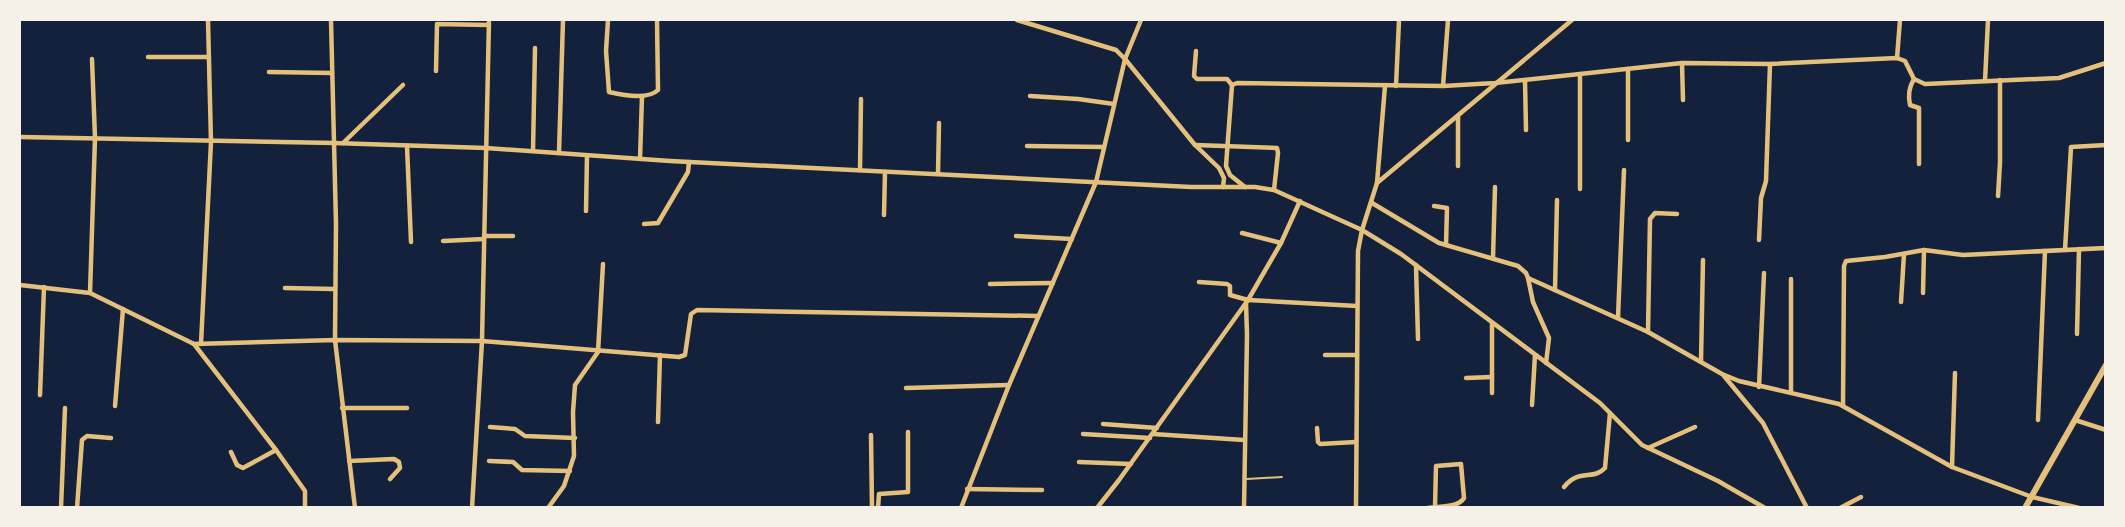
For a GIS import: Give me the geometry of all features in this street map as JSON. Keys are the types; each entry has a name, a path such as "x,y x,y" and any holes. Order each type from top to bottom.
{"street":[{"path":"201,344 212,142 208,20"},
{"path":"331,20 336,224 334,340 355,507"},
{"path":"559,153 563,20"},
{"path":"608,20 606,51 609,92 642,96 654,94 658,90 657,20"},
{"path":"1017,20 1116,50 1195,145 1223,173 1223,187"},
{"path":"961,507 1009,385 1096,182 1125,59 1141,20"},
{"path":"1396,86 1399,20"},
{"path":"1443,86 1448,20"},
{"path":"1377,183 1572,20"},
{"path":"1897,58 1900,20"},
{"path":"1985,81 1988,20"},
{"path":"436,71 436,24 489,22 482,341 472,507"},
{"path":"533,151 535,48"},
{"path":"1196,51 1194,76 1197,79 1227,79 1232,85 1226,166 1230,175 1245,187"},
{"path":"148,57 209,57"},
{"path":"1232,85 1237,83 1443,86 1495,83 1682,63 1770,64 1897,58 1905,61 1914,79 1925,84 2059,78 2106,63"},
{"path":"90,293 95,138 92,59"},
{"path":"1682,63 1683,100"},
{"path":"1759,240 1761,198 1766,181 1770,64"},
{"path":"1628,69 1628,140"},
{"path":"269,72 332,74"},
{"path":"1580,74 1580,189"},
{"path":"1914,79 1909,90 1909,101 1910,105 1919,108 1919,164"},
{"path":"1525,80 1526,130"},
{"path":"1998,196 2000,80"},
{"path":"344,143 403,86"},
{"path":"1356,507 1358,251 1377,183 1385,86"},
{"path":"640,159 642,96"},
{"path":"1030,96 1114,104"},
{"path":"860,170 861,99"},
{"path":"1458,116 1458,166"},
{"path":"938,174 939,123"},
{"path":"20,137 486,148 689,162 1274,190 1362,230 1416,266 1546,363 1610,413 1633,437 1648,448 1718,481 1765,507"},
{"path":"1195,145 1277,148 1274,190"},
{"path":"2065,250 2071,147 2106,145"},
{"path":"407,146 411,242"},
{"path":"1027,146 1104,147"},
{"path":"586,211 588,156"},
{"path":"644,224 658,223 688,172 689,162"},
{"path":"1618,318 1624,171"},
{"path":"884,215 885,172"},
{"path":"1493,258 1495,187"},
{"path":"1555,290 1557,200"},
{"path":"1096,507 1131,464 1247,301 1281,243 1300,201"},
{"path":"1372,202 1424,236 1446,245 1518,266 1526,273 1533,302 1549,338 1546,363"},
{"path":"1434,206 1446,207 1448,210 1446,245"},
{"path":"1648,332 1650,219 1655,213 1677,214"},
{"path":"1242,232 1281,243"},
{"path":"443,241 513,236"},
{"path":"1016,236 1072,239"},
{"path":"1843,406 1844,266 1846,261 1924,250 1962,255 2106,248"},
{"path":"2077,334 2079,249"},
{"path":"1923,293 1924,250"},
{"path":"2038,420 2044,251"},
{"path":"1901,302 1904,254"},
{"path":"1701,361 1703,260"},
{"path":"548,507 564,486 574,456 575,385 597,352 603,264"},
{"path":"1416,266 1418,339"},
{"path":"1759,387 1764,273"},
{"path":"1528,278 1648,332 1722,374 1759,387 1843,406 1952,467 2031,497 2079,507"},
{"path":"1791,279 1791,393"},
{"path":"1199,282 1227,284 1230,286 1230,295 1247,301 1357,306"},
{"path":"990,284 1053,283"},
{"path":"20,285 90,293 194,344 305,490 304,507"},
{"path":"40,394 44,287"},
{"path":"285,288 334,289"},
{"path":"1244,507 1247,301"},
{"path":"115,406 123,309"},
{"path":"194,344 334,340 482,341 679,357 685,355 691,314 697,310 1038,316"},
{"path":"1492,323 1492,393"},
{"path":"658,422 660,355"},
{"path":"1325,355 1357,355"},
{"path":"1532,405 1535,355"},
{"path":"2025,507 2106,365"},
{"path":"1952,467 1955,373"},
{"path":"1722,374 1763,423 1808,507"},
{"path":"1466,378 1492,377"},
{"path":"906,388 1009,385"},
{"path":"61,507 65,408"},
{"path":"342,408 407,408"},
{"path":"1564,487 1570,479 1578,475 1598,474 1605,468 1610,413"},
{"path":"2075,420 2106,430"},
{"path":"1103,424 1157,428"},
{"path":"490,427 515,429 525,436 575,438"},
{"path":"1648,448 1695,427"},
{"path":"1317,428 1320,444 1356,442"},
{"path":"878,507 879,494 908,492 908,432"},
{"path":"1083,434 1244,440"},
{"path":"871,435 872,507"},
{"path":"77,507 82,440 87,436 111,438"},
{"path":"231,452 237,465 243,468 276,450"},
{"path":"349,461 394,459 399,462 400,468 390,479"},
{"path":"489,460 513,462 522,470 570,471"},
{"path":"1078,462 1131,464"},
{"path":"1428,507 1435,507 1458,504 1463,501 1461,464 1436,466 1435,507"},
{"path":"967,489 1042,490"},
{"path":"1840,507 1861,497"}],"lane":[{"path":"1244,479 1282,477"}]}
